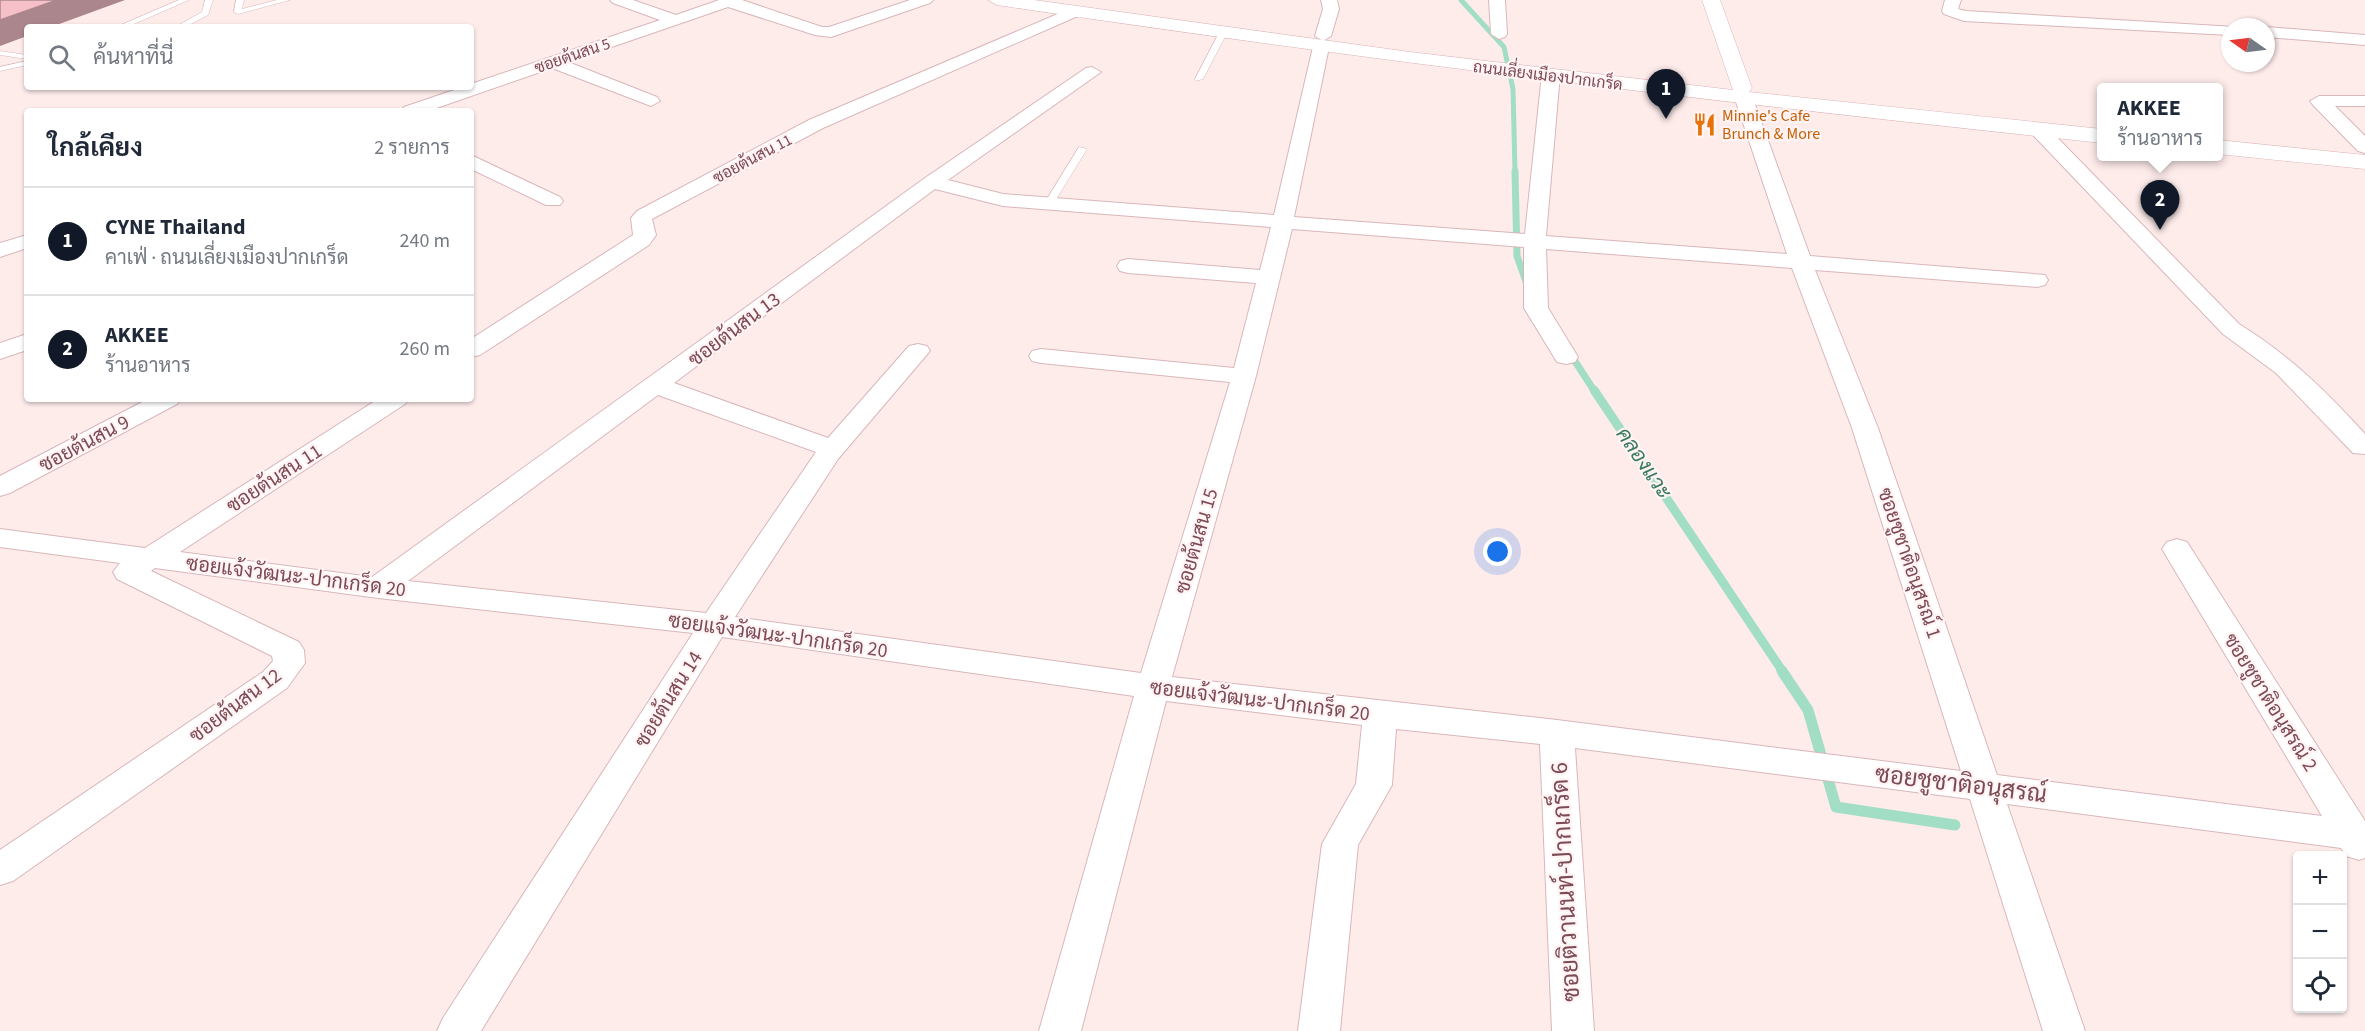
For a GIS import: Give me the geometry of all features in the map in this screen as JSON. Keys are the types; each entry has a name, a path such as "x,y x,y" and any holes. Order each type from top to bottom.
{"main road":[{"name":"ถนนเลี่ยงเมืองปากเกร็ด","path":"997,0 1075,6 1322,42 1548,71 2097,136"},
{"path":"1711,0 1743,93"},
{"name":"ถนนเลี่ยงเมืองปากเกร็ด","path":"1075,6 1223,33 1322,42"},
{"name":"ถนนเลี่ยงเมืองปากเกร็ด","path":"1743,93 2097,123"},
{"path":"2223,134 2365,148"},
{"path":"2223,148 2365,162"}],"street":[{"path":"618,0 676,20"},
{"path":"731,1 821,32 831,32 925,0"},
{"name":"ซอยต้นสน 15","path":"1060,1031 1154,687 1244,376 1283,221 1331,9 1329,0"},
{"path":"1497,0 1499,34"},
{"path":"1953,0 1950,11 1964,16 2221,30"},
{"name":"ซอยต้นสน 5","path":"474,89 731,1"},
{"name":"ซอยต้นสน 11","path":"474,348 641,240 645,235 641,218 644,215 816,124 1075,6"},
{"path":"2275,33 2365,40"},
{"path":"552,62 651,101"},
{"path":"1548,71 1531,241 1537,301 1566,357"},
{"name":"ซอยต้นสน 13","path":"378,588 658,386 932,182 1092,72"},
{"name":"ซอยต้นสน 5","path":"419,108 471,90"},
{"name":"ซอยชูชาติอนุสรณ์ 1","path":"1743,93 1801,262 1865,428 2064,1031"},
{"path":"2365,101 2319,101 2365,148"},
{"path":"2039,130 2230,328 2266,350 2320,400 2362,447"},
{"path":"474,162 553,201"},
{"path":"932,182 1003,200 2037,280"},
{"path":"0,250 24,242"},
{"path":"1128,266 1269,277"},
{"path":"0,352 24,342"},
{"name":"ซอยต้นสน 14","path":"458,1031 714,625 833,448 918,351"},
{"path":"1041,356 1244,376"},
{"path":"658,386 833,448"},
{"name":"ซอยต้นสน 9","path":"0,487 162,402"},
{"name":"ซอยต้นสน 11","path":"152,557 391,402"},
{"name":"ซอยแจ้งวัฒนะ-ปากเกร็ด 20","path":"0,538 378,588 714,625 1154,687 1380,715 1557,733"},
{"name":"ซอยชูชาติอนุสรณ์ 2","path":"2177,549 2361,842"},
{"name":"ซอยต้นสน 12","path":"0,870 275,680 289,663 288,650 128,572 152,557"},
{"path":"1319,1031 1340,844 1374,785 1380,715"},
{"name":"ซอยชูชาติอนุสรณ์","path":"1557,733 1985,787 2361,842"},
{"name":"ซอยติวานนท์-ปากเกร็ด 6","path":"1557,733 1573,1031"}],"lane":[{"path":"127,24 185,0"},
{"path":"185,24 205,13 210,0"},
{"path":"240,0 238,12 285,0"},
{"path":"1199,79 1223,33"},
{"path":"0,53 24,57"},
{"path":"0,69 24,64"},
{"path":"1049,204 1082,149"}],"building":[{"path":"0,0 57,0 0,20"}],"waterway":[{"name":"คลองแวะ","path":"1461,0 1504,47 1513,89 1515,172"},
{"name":"คลองแวะ","path":"1515,171 1517,256 1528,287"},
{"name":"คลองแวะ","path":"1569,352 1595,392"},
{"name":"คลองแวะ","path":"1594,390 1783,672"},
{"name":"คลองแวะ","path":"1782,671 1808,710 1836,807 1955,825"}],"place":[{"name":"CYNE Thailand","path":"1666,119"},
{"name":"Minnie's Cafe Brunch & More","path":"1704,124"},
{"name":"AKKEE","path":"2160,230"}]}
